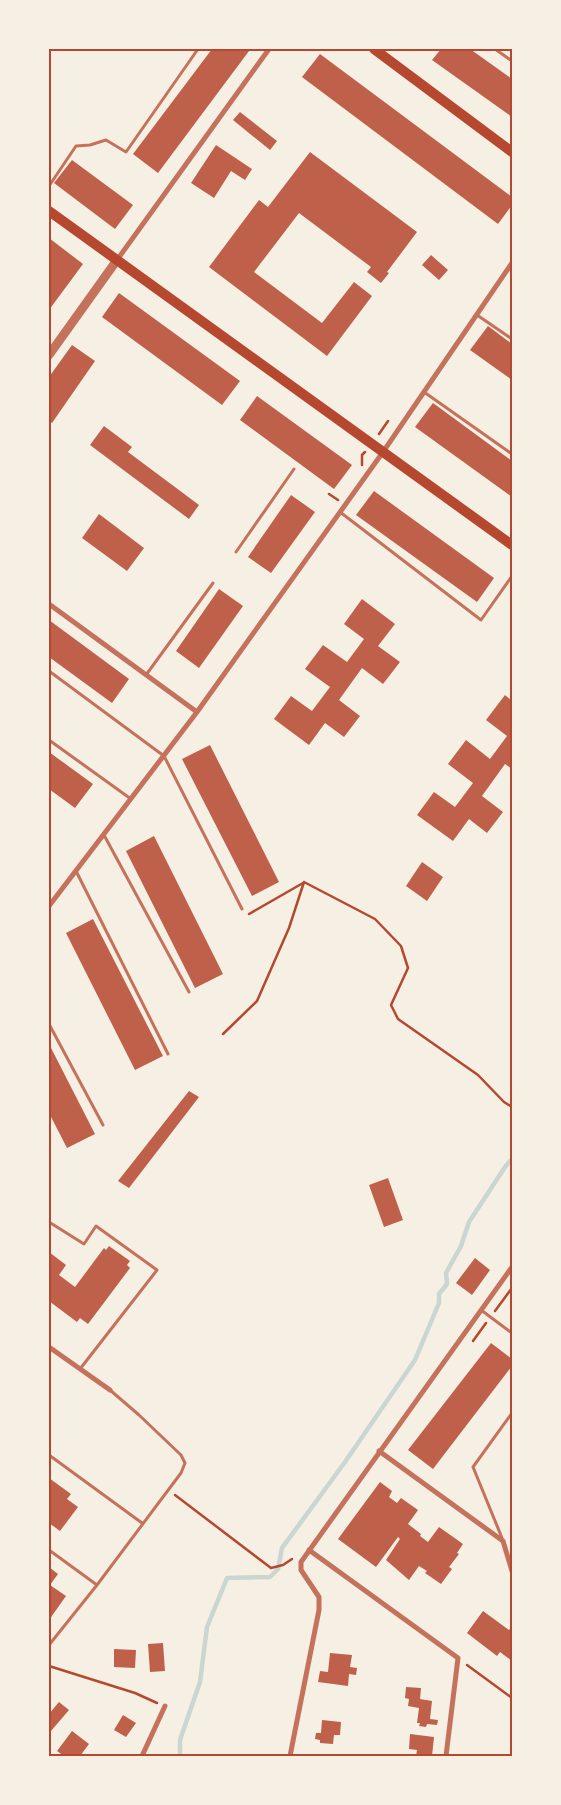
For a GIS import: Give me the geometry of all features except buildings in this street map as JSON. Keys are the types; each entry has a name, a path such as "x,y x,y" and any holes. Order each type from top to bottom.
{"main road":[{"path":"374,49 512,152"},
{"path":"49,211 512,545"}],"street":[{"path":"49,355 269,49"},
{"path":"49,906 197,712 383,452 477,314 510,271 512,263"},
{"path":"49,604 197,712"},
{"path":"290,1756 319,1610 319,1597 301,1570 301,1562 512,1267"},
{"path":"49,1347 79,1370 110,1390"},
{"path":"379,1451 503,1541 512,1571"},
{"path":"309,1550 458,1658 446,1756"},
{"path":"142,1756 165,1706"}],"lane":[{"path":"49,186 76,146 90,145 106,140 126,152 198,49"},
{"path":"495,49 512,61"},
{"path":"477,314 512,339"},
{"path":"424,392 512,454"},
{"path":"236,552 294,469"},
{"path":"340,512 480,620 512,576"},
{"path":"146,675 213,583"},
{"path":"49,671 164,756 242,909"},
{"path":"49,740 130,799"},
{"path":"104,835 189,992"},
{"path":"76,872 168,1054"},
{"path":"49,1024 103,1126"},
{"path":"49,1222 84,1244 96,1226 157,1270 79,1370"},
{"path":"481,1310 512,1333"},
{"path":"49,1645 97,1585 181,1473 185,1462 181,1455 140,1414 110,1390"},
{"path":"503,1541 473,1468 512,1413"},
{"path":"49,1455 142,1523"},
{"path":"49,1550 97,1585"}],"path":[{"path":"329,494 342,503"},
{"path":"244,916 304,882"},
{"path":"223,1034 257,1001 289,928 304,882"},
{"path":"304,882 375,919 401,946 408,968 391,1005 398,1019 478,1075 504,1102 512,1107"},
{"path":"168,1489 271,1568 283,1565"},
{"path":"458,1658 512,1698"},
{"path":"49,1666 135,1693 165,1706"}],"waterway":[{"path":"180,1756 180,1740 200,1682 207,1627 227,1578 270,1577 278,1569 282,1548 345,1462 415,1360 439,1303 439,1294 447,1284 446,1273 461,1246 469,1222 512,1159"}]}
